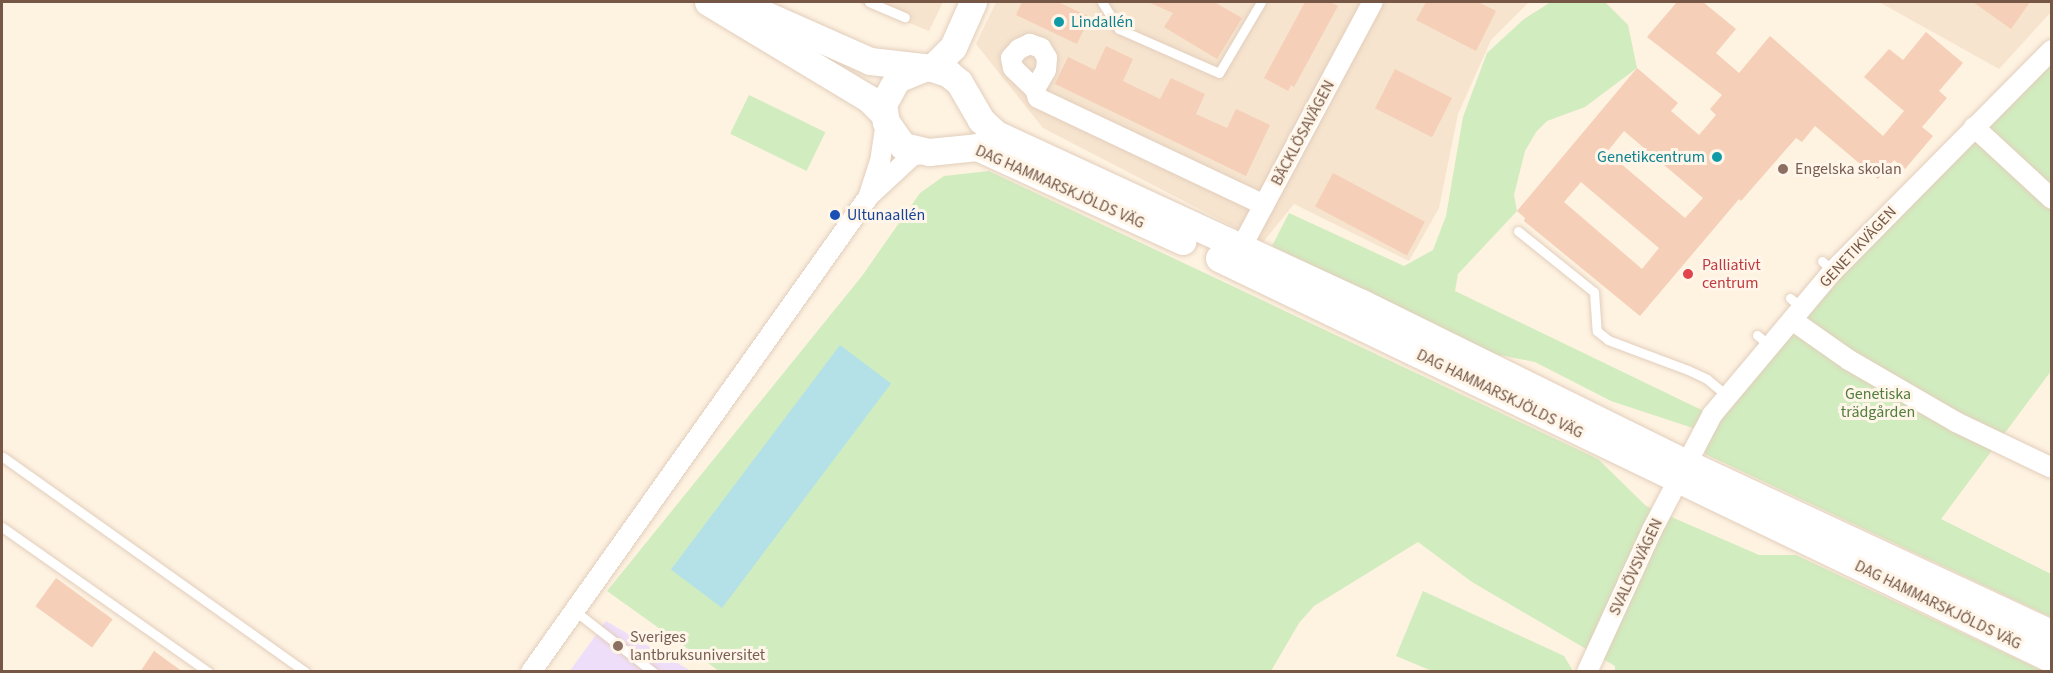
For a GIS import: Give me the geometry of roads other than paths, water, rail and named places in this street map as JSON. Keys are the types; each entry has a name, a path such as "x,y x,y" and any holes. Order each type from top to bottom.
{"main road":[{"name":"DAG HAMMARSKJÖLDS VÄG","path":"708,2 868,98 885,118 903,146 936,150 977,147 1237,256"},
{"name":"DAG HAMMARSKJÖLDS VÄG","path":"737,2 857,57 878,64 928,68 962,89 996,134 1237,256 1681,471 2052,659"},
{"path":"885,118 888,91 897,79 928,68 952,47 973,2"},
{"path":"952,47 962,89"},
{"name":"DAG HAMMARSKJÖLDS VÄG","path":"936,150 964,128 968,111 962,89"},
{"name":"DAG HAMMARSKJÖLDS VÄG","path":"1681,471 2052,634"}],"street":[{"name":"BÄCKLÖSAVÄGEN","path":"1237,256 1374,2"},
{"name":"GENETIKVÄGEN","path":"1681,471 1763,340 1794,308 1828,266 2052,50"},
{"path":"1035,89 1038,98 1264,206"},
{"path":"868,196 880,162 885,118"},
{"path":"1974,127 2052,199"},
{"path":"531,672 868,196 912,156 936,150"},
{"path":"1794,308 1849,360 1956,422 2052,468"},
{"name":"SVALÖVSVÄGEN","path":"1587,672 1681,471"}],"lane":[{"path":"869,2 905,17"},
{"path":"1102,2 1119,29 1219,73 1261,2"},
{"path":"1518,231 1594,291 1597,331 1608,340 1688,370 1707,379 1727,396"},
{"path":"3,457 305,672"},
{"path":"2,526 208,672"},
{"path":"575,610 653,672"}],"water":[{"path":"840,345 891,384 722,608 671,569"}],"place":[{"name":"Lindallén","path":"1059,22"},
{"name":"Genetikcentrum","path":"1717,157"},
{"name":"Engelska skolan","path":"1783,169"},
{"name":"Ultunaallén","path":"835,215"},
{"name":"Palliativt centrum","path":"1688,274"},
{"name":"Sveriges lantbruksuniversitet","path":"618,646"}],"park label":[{"name":"Genetiska trädgården","path":"1878,403"}]}
